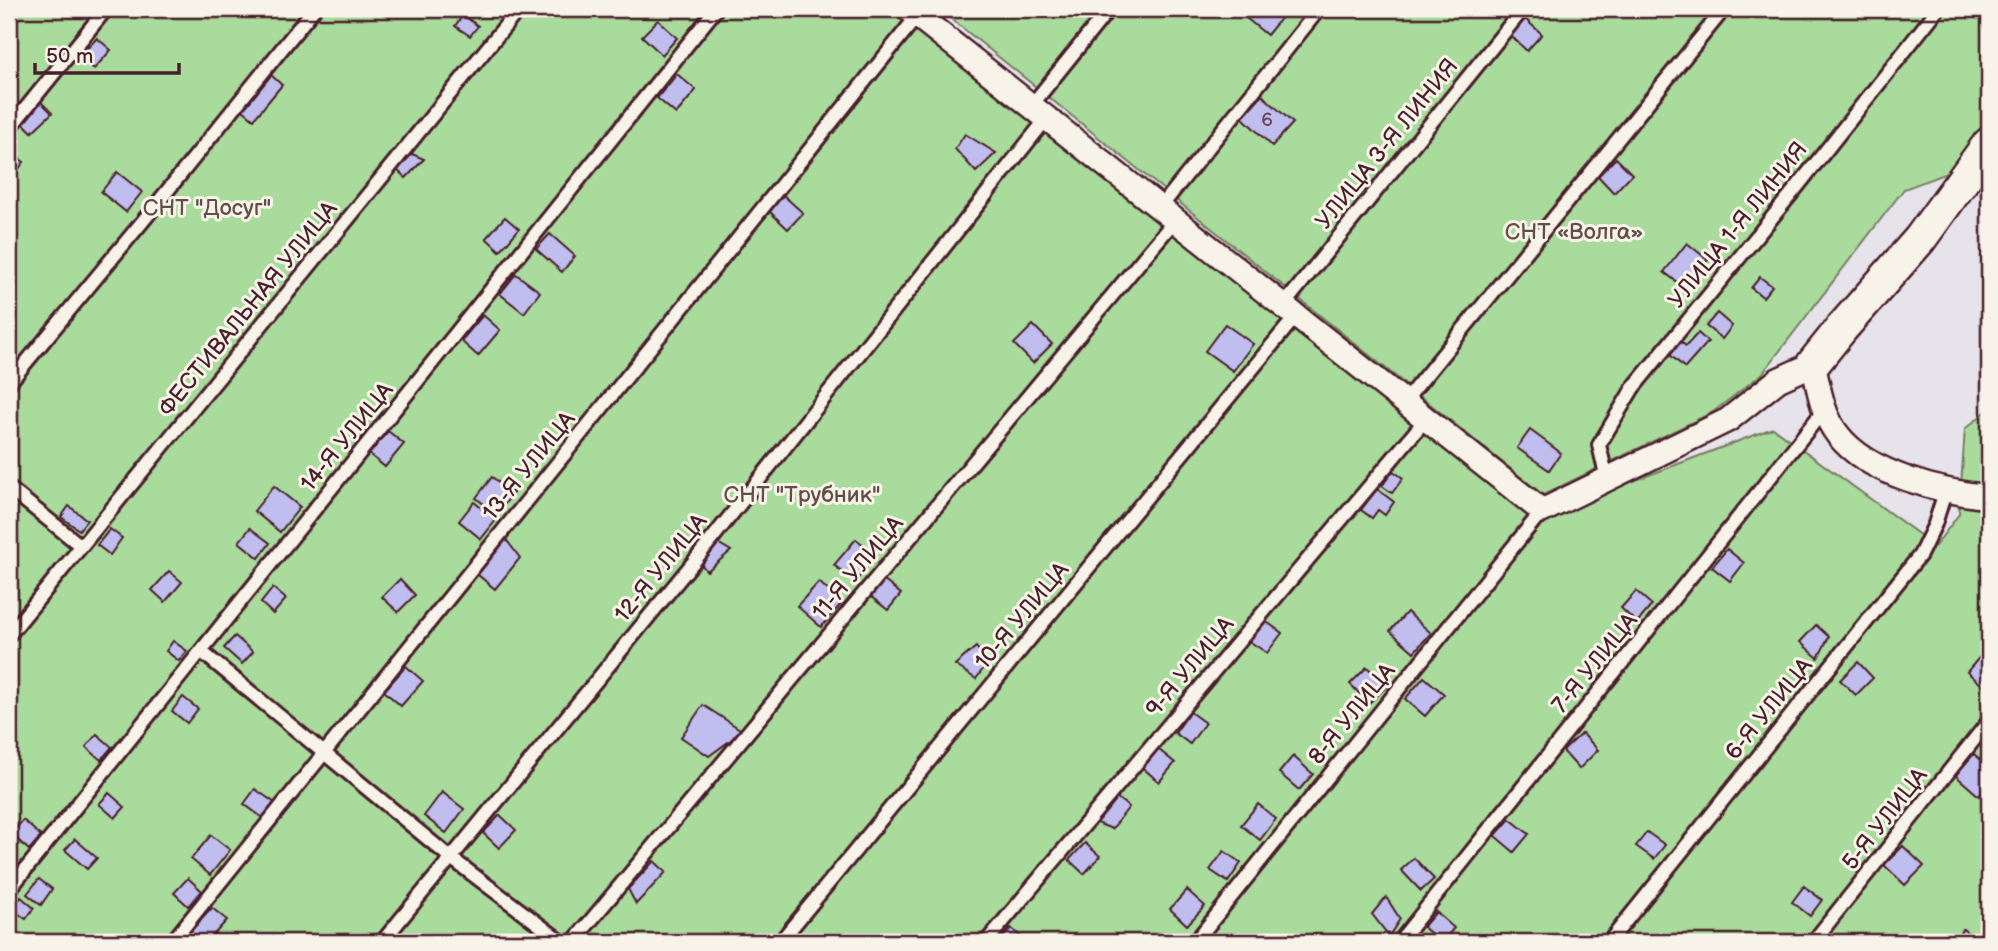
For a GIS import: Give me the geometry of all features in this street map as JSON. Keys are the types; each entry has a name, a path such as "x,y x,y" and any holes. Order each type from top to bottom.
{"street":[{"path":"914,12 1542,511 1728,420 1778,380 1813,364 1920,239 1989,144"},
{"path":"1813,364 1824,410 1838,435 1859,454 1888,471 1945,492 1989,497"}],"lane":[{"path":"9,128 106,9"},
{"path":"9,383 314,9"},
{"name":"ФЕСТИВАЛЬНАЯ УЛИЦА","path":"9,635 519,9"},
{"name":"14-Я УЛИЦА","path":"9,890 716,9"},
{"name":"12-Я УЛИЦА","path":"382,942 696,559 1039,112 1109,9"},
{"name":"11-Я УЛИЦА","path":"573,942 1168,214 1319,9"},
{"name":"УЛИЦА 3-Я ЛИНИЯ","path":"1290,311 1523,9"},
{"path":"1404,402 1724,9"},
{"name":"УЛИЦА 1-Я ЛИНИЯ","path":"1607,479 1599,445 1633,388 1938,9"},
{"name":"13-Я УЛИЦА","path":"172,942 914,12"},
{"name":"10-Я УЛИЦА","path":"780,942 1290,311"},
{"name":"7-Я УЛИЦА","path":"1399,942 1824,410"},
{"name":"9-Я УЛИЦА","path":"986,942 1426,419"},
{"path":"9,488 81,546"},
{"name":"6-Я УЛИЦА","path":"1609,942 1920,555 1936,524 1945,492"},
{"name":"8-Я УЛИЦА","path":"1195,942 1542,511"},
{"path":"202,652 451,858 562,942"},
{"name":"5-Я УЛИЦА","path":"1813,942 1989,721"}],"green space":[{"name":"СНТ \"Трубник\"","path":"9,9 910,9 1541,516 1773,428 1935,546 1959,514 1965,429 1989,409 1989,942 9,942"},
{"name":"СНТ «Волга»","path":"939,9 1989,9 1989,118 1952,171 1904,189 1762,374 1713,412 1543,495"}],"building":[{"path":"1254,9 1288,9 1267,35 1246,18"},
{"path":"463,15 478,26 470,36 455,26"},
{"path":"1525,19 1542,34 1527,51 1510,35"},
{"path":"658,20 677,38 662,55 642,36"},
{"path":"97,38 111,50 94,69 80,56"},
{"path":"677,74 696,90 676,114 657,98"},
{"path":"271,75 282,85 254,119 243,110"},
{"path":"1262,95 1293,123 1272,146 1242,117"},
{"path":"41,102 52,113 32,132 21,121"},
{"path":"965,134 996,153 976,172 955,149"},
{"path":"9,151 24,162 9,182"},
{"path":"412,154 424,159 406,178 397,170"},
{"path":"1616,158 1632,174 1614,193 1598,176"},
{"path":"117,172 142,192 126,212 101,192"},
{"path":"783,195 803,213 788,229 769,211"},
{"path":"505,217 519,229 500,251 486,238"},
{"path":"550,234 575,256 562,272 536,249"},
{"path":"1687,243 1708,260 1685,288 1664,272"},
{"path":"516,274 540,292 524,313 500,294"},
{"path":"1760,277 1772,286 1763,297 1751,288"},
{"path":"1717,313 1732,326 1722,339 1706,326"},
{"path":"483,315 500,330 478,356 461,341"},
{"path":"1225,324 1253,344 1233,371 1205,351"},
{"path":"1033,325 1052,344 1033,363 1014,344"},
{"path":"1698,333 1708,342 1685,368 1668,353 1680,341 1686,346"},
{"path":"1530,430 1561,453 1549,470 1517,448"},
{"path":"388,431 404,444 385,467 369,454"},
{"path":"1393,471 1403,478 1392,493 1382,486"},
{"path":"492,477 513,493 497,514 476,498"},
{"path":"274,486 300,507 280,532 254,511"},
{"path":"1377,489 1394,502 1385,515 1378,510 1372,518 1361,510"},
{"path":"474,502 496,520 481,539 459,521"},
{"path":"69,506 87,520 79,530 61,517"},
{"path":"250,528 270,543 259,558 239,542"},
{"path":"110,529 122,538 110,555 97,545"},
{"path":"505,538 520,558 495,589 477,574"},
{"path":"856,539 876,555 855,582 834,565"},
{"path":"716,542 731,551 707,571 696,559"},
{"path":"1727,549 1744,563 1730,581 1712,567"},
{"path":"169,571 182,582 165,602 152,590"},
{"path":"400,579 415,595 398,612 382,597"},
{"path":"883,580 901,594 888,610 870,596"},
{"path":"819,582 842,603 821,627 797,606"},
{"path":"273,588 286,599 273,614 261,603"},
{"path":"1636,591 1652,605 1637,623 1621,608"},
{"path":"1407,612 1431,633 1414,652 1390,631"},
{"path":"1264,620 1282,633 1267,653 1249,641"},
{"path":"1816,625 1829,637 1818,658 1800,642"},
{"path":"235,636 253,652 242,664 224,648"},
{"path":"173,641 187,651 179,661 166,651"},
{"path":"976,647 988,662 976,679 955,665"},
{"path":"1982,654 1989,659 1989,691 1967,672"},
{"path":"1858,662 1873,678 1856,695 1840,680"},
{"path":"406,666 423,681 401,706 384,691"},
{"path":"1367,667 1387,686 1369,703 1350,684"},
{"path":"1424,677 1444,694 1425,716 1405,699"},
{"path":"183,697 198,709 187,723 172,711"},
{"path":"703,705 743,731 709,756 681,737"},
{"path":"1190,712 1205,723 1190,744 1175,733"},
{"path":"1582,733 1598,750 1579,769 1563,751"},
{"path":"97,734 112,747 101,760 86,747"},
{"path":"1158,749 1175,763 1159,782 1143,768"},
{"path":"1974,754 1989,767 1989,785 1979,796 1955,775"},
{"path":"1293,756 1313,774 1299,790 1279,773"},
{"path":"255,789 275,803 263,818 244,804"},
{"path":"442,792 464,809 446,833 424,816"},
{"path":"109,793 125,807 115,818 99,804"},
{"path":"1117,798 1129,807 1112,829 1097,823"},
{"path":"1258,804 1276,819 1260,840 1241,825"},
{"path":"500,815 516,830 499,848 483,833"},
{"path":"1510,819 1529,834 1514,852 1495,836"},
{"path":"23,820 41,836 29,850 11,834"},
{"path":"1647,832 1665,845 1654,859 1636,846"},
{"path":"211,835 230,850 210,875 191,859"},
{"path":"75,839 97,858 87,869 65,850"},
{"path":"1085,843 1100,856 1084,874 1069,860"},
{"path":"1903,846 1924,866 1905,885 1884,865"},
{"path":"1224,851 1241,863 1228,882 1210,870"},
{"path":"1414,858 1434,879 1421,891 1401,870"},
{"path":"654,861 666,872 636,904 628,889"},
{"path":"188,878 202,891 188,906 174,893"},
{"path":"39,879 52,889 41,905 27,894"},
{"path":"1804,886 1822,900 1810,916 1792,902"},
{"path":"1187,890 1205,906 1187,925 1170,909"},
{"path":"21,897 34,908 26,919 12,909"},
{"path":"1386,897 1400,919 1389,936 1372,914"},
{"path":"212,908 227,920 207,942 199,942 189,933"},
{"path":"1436,912 1454,928 1442,942 1423,927"},
{"path":"1011,928 1027,942 999,942"},
{"path":"1963,929 1979,942 1953,942"},
{"path":"1156,933 1166,942 1148,942"}],"park label":[{"name":"СНТ \"Досуг\"","path":"207,208"}]}
